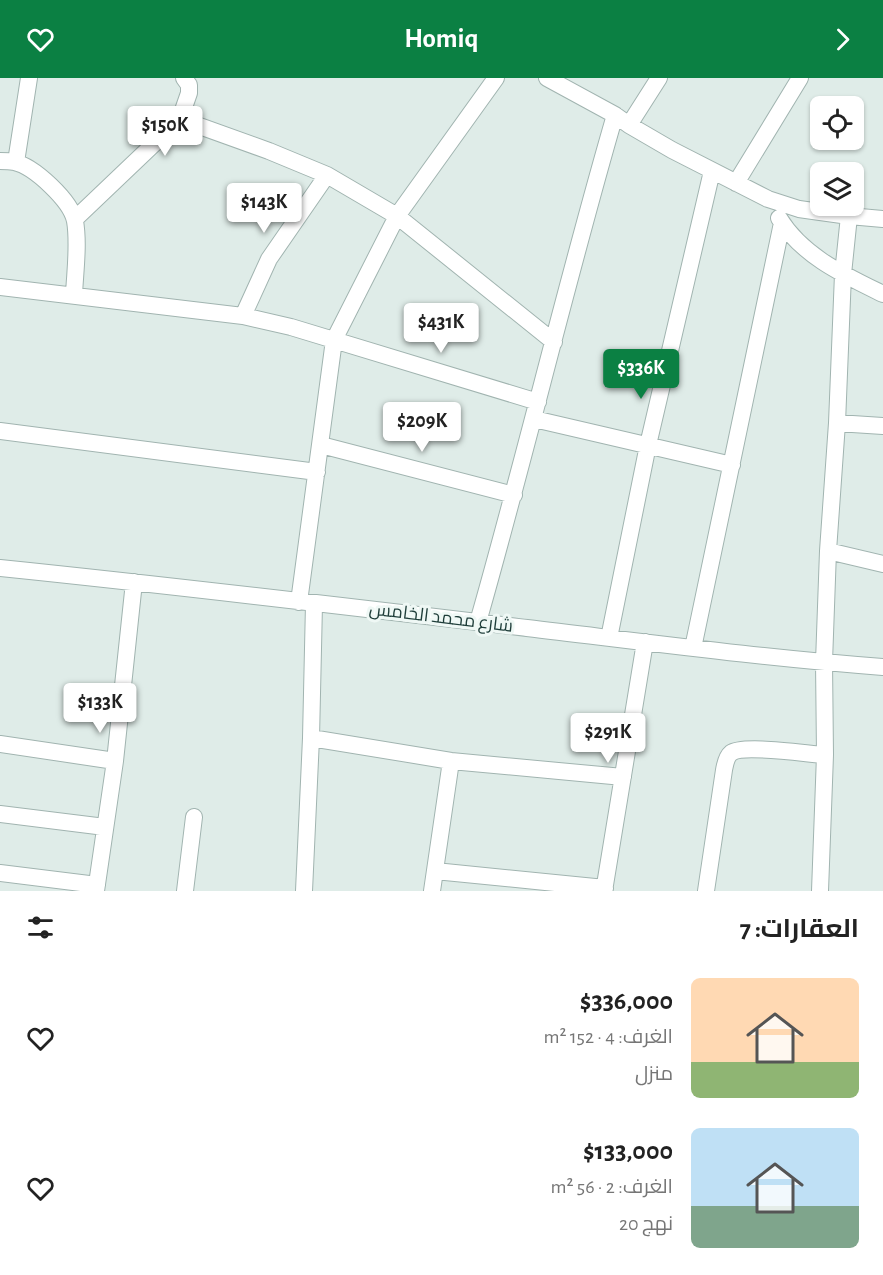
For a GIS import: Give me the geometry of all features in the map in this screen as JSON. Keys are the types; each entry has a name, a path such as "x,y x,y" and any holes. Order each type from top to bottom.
{"street":[{"path":"28,78 8,161 38,174 66,204 75,219 74,296"},
{"path":"75,219 180,119 189,93 189,85 184,78"},
{"path":"304,891 311,738 307,603 317,472 334,340 397,216 496,78"},
{"path":"547,78 712,171 768,199 810,211"},
{"path":"478,622 554,342 622,120 659,78"},
{"path":"736,183 800,78"},
{"path":"180,119 327,175 397,216 554,342"},
{"path":"609,638 648,445 712,171"},
{"path":"243,316 269,258 327,175"},
{"path":"768,199 782,223 798,243 812,255 883,294"},
{"path":"820,891 828,551 837,423 843,274 849,216 883,219"},
{"path":"693,648 782,223"},
{"path":"0,287 243,316 291,327 538,402"},
{"path":"534,419 732,465"},
{"path":"837,423 883,426"},
{"path":"0,431 317,472"},
{"path":"321,445 514,495"},
{"path":"828,551 883,564"},
{"name":"شارع محمد الخامس","path":"0,568 693,648 883,667"},
{"path":"0,873 96,888 115,761 134,582"},
{"path":"435,871 605,890 645,642"},
{"path":"311,738 451,761 624,777"},
{"path":"0,744 115,761"},
{"path":"706,891 727,758 731,754 746,749 825,755"},
{"path":"432,891 451,761"},
{"path":"0,814 105,827"},
{"path":"185,891 194,817"}]}
